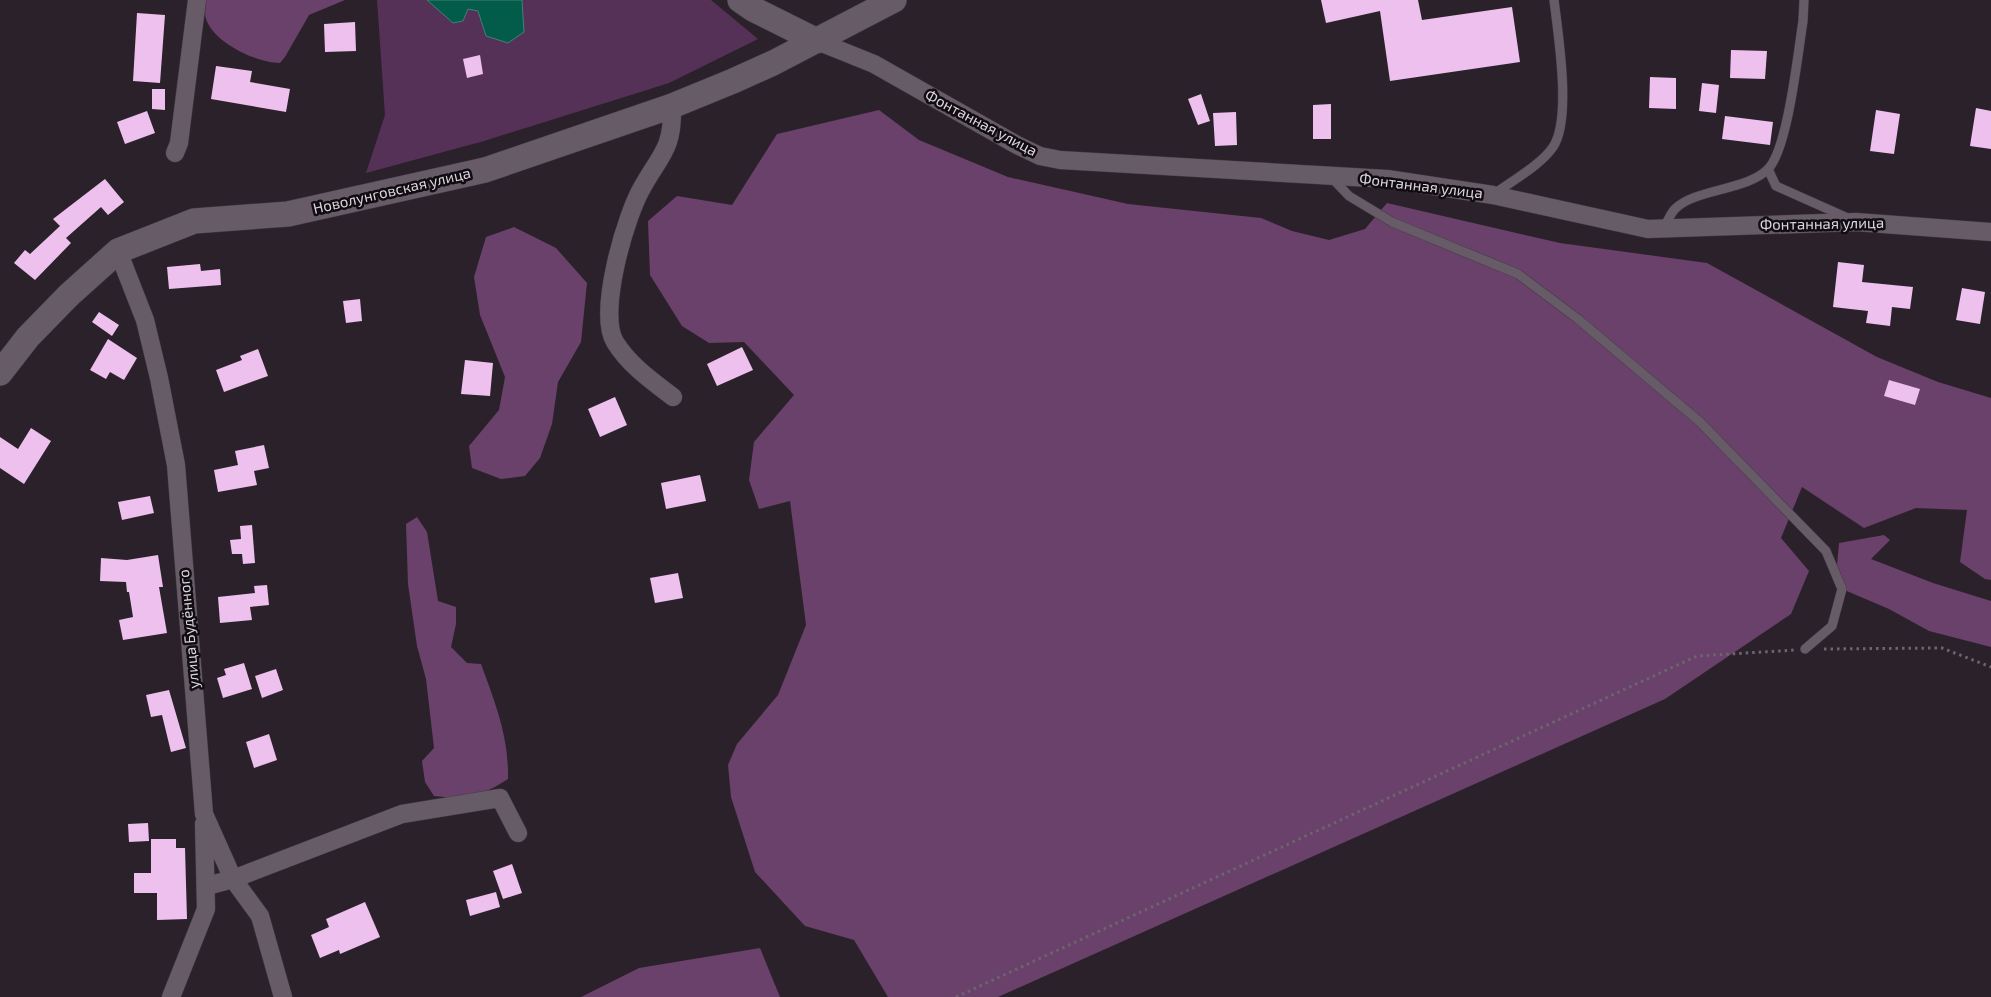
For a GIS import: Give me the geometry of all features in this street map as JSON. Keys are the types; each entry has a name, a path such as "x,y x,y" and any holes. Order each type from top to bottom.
{"street":[{"path":"175,153 178,143 197,0"},
{"path":"740,0 753,10 817,41"},
{"name":"Новолунговская улица","path":"0,373 28,337 69,295 118,251 194,221 288,214 485,170 672,106 749,74 817,41 894,0"},
{"name":"Фонтанная улица","path":"817,41 874,64 1017,145 1040,156 1060,160 1387,178 1493,195 1648,229 1856,222 1991,232"},
{"path":"672,106 672,124 666,152 642,187 628,223 614,275 608,308 608,325 614,341 626,357 673,397"},
{"name":"улица Будённого","path":"118,251 145,320 160,378 176,465 204,814 233,879 260,916 283,997"},
{"path":"207,886 233,879 402,814 500,798 518,833"},
{"path":"172,997 206,908 204,814"}],"lane":[{"path":"1493,195 1540,160 1554,147 1560,122 1562,71 1554,0"},
{"path":"1664,227 1676,207 1700,196 1746,182 1768,169 1781,144 1803,21 1804,0"},
{"path":"1768,169 1776,186 1856,222"},
{"path":"1330,176 1349,196 1392,222 1518,274 1572,314 1700,422 1826,551 1842,589 1832,626 1805,649"}],"path":[{"path":"956,997 1697,656 1805,649 1942,648 1991,667"}],"shaded area":[{"path":"206,0 345,0 309,15 280,63 260,59 237,50 218,36 206,19"},
{"path":"377,0 711,0 758,39 669,83 484,141 366,173 385,115"},
{"path":"427,0 522,0 524,32 508,43 486,36 478,11 468,9 463,21 453,23"},
{"path":"879,110 919,140 1008,177 1128,204 1261,218 1292,231 1329,240 1365,229 1387,203 1560,243 1707,263 1877,357 1938,382 1991,398 1991,580 1985,579 1960,562 1967,510 1916,508 1864,528 1802,487 1781,538 1809,571 1791,614 1665,699 998,997 888,997 854,940 805,926 755,872 731,797 728,765 737,744 778,695 806,625 790,501 759,509 749,480 754,442 794,395 744,342 709,343 682,326 650,275 648,221 677,196 732,205 777,134"},
{"path":"514,227 556,248 587,283 581,342 558,382 552,424 540,458 525,476 501,479 472,468 469,446 499,410 505,377 480,315 474,277 486,237"},
{"path":"417,517 427,532 438,601 456,607 456,624 451,647 467,663 481,664 504,734 508,779 482,793 465,797 434,796 425,782 422,761 434,748 426,679 417,646 408,584 406,524"},
{"path":"1884,535 1890,540 1871,559 1933,583 1991,601 1991,647 1929,631 1889,609 1842,589 1836,576 1839,543"},
{"path":"760,948 780,997 581,997 639,968"}],"building":[{"path":"1321,0 1418,0 1422,20 1512,7 1520,62 1390,81 1380,11 1326,23"},
{"path":"137,13 165,15 160,83 133,81"},
{"path":"355,22 356,51 325,52 324,24"},
{"path":"1731,50 1767,51 1765,79 1730,78"},
{"path":"480,55 483,74 467,78 463,59"},
{"path":"216,66 252,71 250,82 290,89 286,112 211,99"},
{"path":"1650,77 1676,78 1676,109 1649,108"},
{"path":"1702,83 1719,85 1716,113 1699,111"},
{"path":"152,89 165,89 165,110 152,109"},
{"path":"1201,94 1210,121 1198,125 1188,99"},
{"path":"1331,104 1331,139 1313,139 1313,105"},
{"path":"1976,108 1991,111 1991,149 1970,146"},
{"path":"1876,110 1900,114 1894,154 1870,151"},
{"path":"147,111 155,133 125,144 117,122"},
{"path":"1236,112 1237,145 1215,146 1213,113"},
{"path":"1725,116 1773,122 1770,145 1722,139"},
{"path":"105,179 124,202 108,215 101,207 66,238 71,243 35,280 14,263 25,250 30,254 60,226 53,219"},
{"path":"1838,262 1864,265 1862,282 1913,287 1910,309 1892,307 1890,326 1866,323 1868,311 1833,307"},
{"path":"200,264 201,271 220,269 221,285 169,289 167,267"},
{"path":"1962,288 1985,292 1980,324 1956,320"},
{"path":"360,299 362,321 346,323 343,301"},
{"path":"99,312 119,325 112,336 92,322"},
{"path":"108,339 137,358 124,380 110,372 106,379 90,370"},
{"path":"742,347 753,370 717,386 707,364"},
{"path":"258,349 268,376 224,392 216,370 242,360 240,356"},
{"path":"465,360 493,363 490,396 461,394"},
{"path":"1889,380 1920,389 1915,405 1884,396"},
{"path":"615,397 627,425 600,437 588,409"},
{"path":"31,428 51,441 24,484 0,468 0,437 18,449"},
{"path":"264,445 269,468 254,471 257,485 218,492 214,470 238,465 235,451"},
{"path":"700,475 706,501 666,509 661,483"},
{"path":"150,496 154,513 122,520 118,502"},
{"path":"252,525 255,563 243,564 242,554 232,554 230,540 241,539 240,526"},
{"path":"158,555 163,587 159,587 167,633 123,640 119,620 133,617 129,592 127,592 126,582 100,581 101,558 127,560"},
{"path":"678,573 683,598 655,603 650,578"},
{"path":"267,585 269,605 250,607 252,620 220,623 218,597 255,593 254,586"},
{"path":"244,663 252,689 223,698 217,678 226,675 224,669"},
{"path":"276,669 283,690 262,698 255,676"},
{"path":"169,690 186,748 171,752 162,715 151,717 146,695"},
{"path":"269,734 277,760 254,768 246,742"},
{"path":"148,823 149,841 129,842 128,824"},
{"path":"151,839 176,839 176,848 185,848 187,919 157,920 157,893 134,893 134,873 151,873"},
{"path":"512,864 522,893 503,899 493,871"},
{"path":"496,892 500,907 470,916 466,900"},
{"path":"365,902 380,937 340,954 339,950 320,958 311,935 329,927 326,919"}]}
